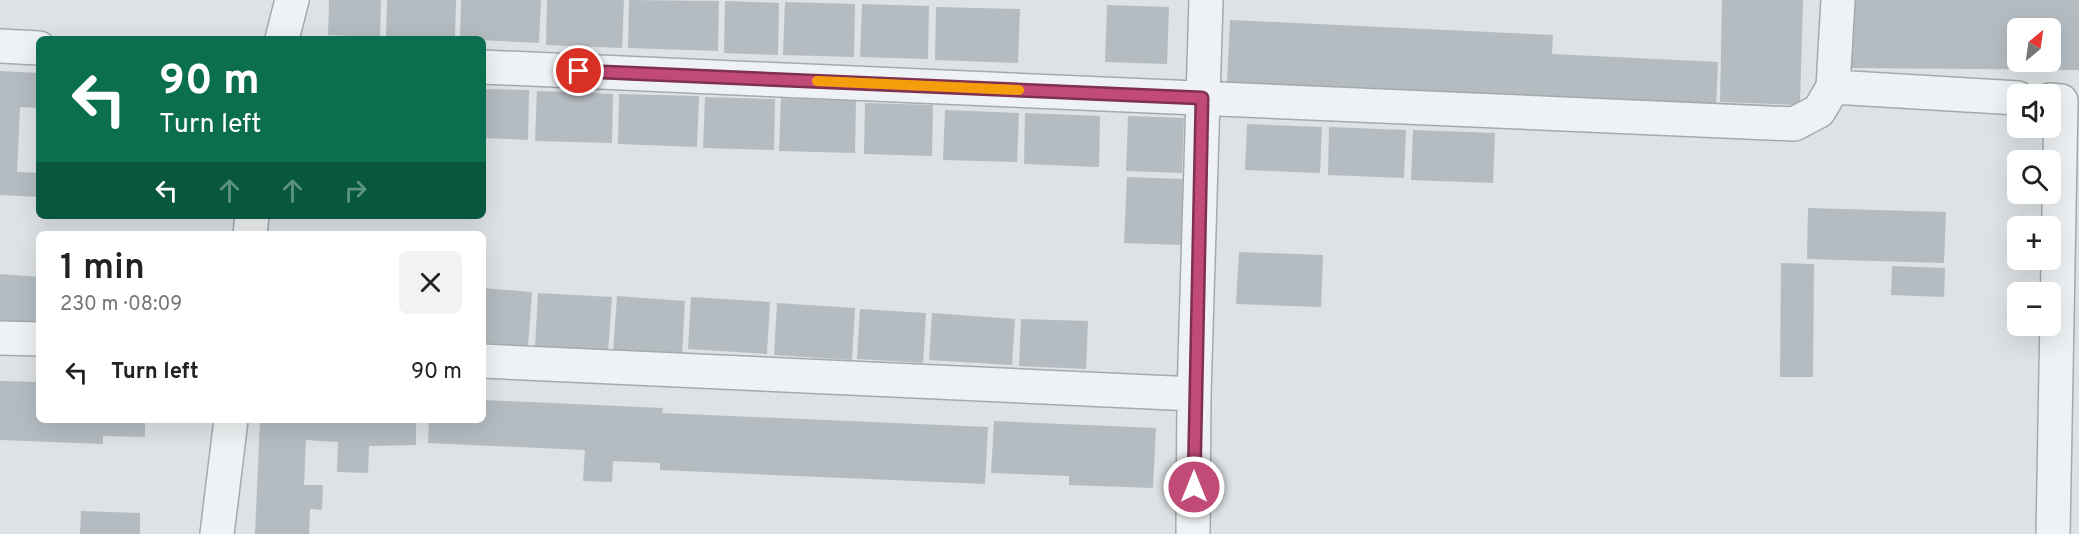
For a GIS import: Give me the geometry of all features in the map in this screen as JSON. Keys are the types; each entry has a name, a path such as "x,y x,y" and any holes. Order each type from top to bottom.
{"street":[{"path":"283,36 292,0"},
{"path":"1193,534 1194,394 1206,0"},
{"path":"486,67 1794,124 1819,111 1833,87 1838,0"},
{"path":"0,46 36,48"},
{"path":"1833,87 2007,97"},
{"path":"2053,534 2064,97"},
{"path":"0,338 36,339"},
{"path":"486,361 1194,394"},
{"path":"217,534 231,423"}],"building":[{"path":"329,0 381,0 380,36 328,35"},
{"path":"387,0 456,0 455,36 386,36"},
{"path":"461,0 541,0 539,43 486,40 486,36 460,36"},
{"path":"547,0 624,0 622,48 546,45"},
{"path":"629,0 719,1 718,51 628,48"},
{"path":"1722,0 1803,0 1800,105 1720,102"},
{"path":"1851,0 2079,0 2079,70 2061,70 2061,18 2007,18 2007,69 1851,68"},
{"path":"725,1 779,3 778,55 724,53"},
{"path":"785,2 855,4 854,57 783,55"},
{"path":"862,4 929,6 928,59 860,57"},
{"path":"1107,5 1169,7 1167,64 1105,62"},
{"path":"936,7 1020,9 1018,63 935,60"},
{"path":"1230,20 1553,35 1552,54 1718,62 1716,108 1227,83"},
{"path":"0,71 36,73 36,108 20,107 17,172 36,173 36,197 0,195"},
{"path":"486,89 529,90 528,140 486,138"},
{"path":"537,91 613,94 612,143 535,141"},
{"path":"619,94 699,96 697,147 618,144"},
{"path":"705,97 775,99 774,150 703,148"},
{"path":"781,98 856,101 855,153 779,151"},
{"path":"865,103 933,105 932,156 864,154"},
{"path":"945,110 1019,113 1017,162 943,160"},
{"path":"1025,113 1100,116 1099,167 1024,164"},
{"path":"1128,116 1184,118 1182,173 1126,171"},
{"path":"1247,124 1322,127 1320,173 1245,170"},
{"path":"1329,127 1406,130 1404,178 1328,175"},
{"path":"1413,130 1495,133 1493,183 1411,180"},
{"path":"1127,177 1184,179 1181,245 1124,243"},
{"path":"1808,208 1946,212 1944,263 1807,259"},
{"path":"1239,252 1323,255 1321,307 1236,304"},
{"path":"1781,263 1814,264 1813,377 1780,377"},
{"path":"1892,266 1945,268 1944,297 1891,295"},
{"path":"0,274 36,277 36,334 0,331"},
{"path":"486,288 532,292 528,346 486,343"},
{"path":"538,293 612,297 608,352 535,347"},
{"path":"617,296 685,301 682,356 613,352"},
{"path":"691,297 770,302 767,354 688,349"},
{"path":"777,303 855,308 852,360 774,355"},
{"path":"860,309 926,313 923,363 857,359"},
{"path":"932,313 1015,319 1012,365 929,360"},
{"path":"1021,319 1088,321 1086,369 1019,366"},
{"path":"0,381 36,382 36,423 145,423 145,437 103,436 103,444 0,440"},
{"path":"486,400 663,408 662,413 988,427 985,484 660,470 660,463 613,461 612,482 583,481 585,450 428,443 429,423 486,423"},
{"path":"994,421 1156,428 1153,488 1069,485 1069,476 991,473"},
{"path":"260,423 416,423 416,445 369,446 368,473 337,472 338,442 306,440 304,485 323,485 322,510 310,509 309,534 255,534"},
{"path":"81,511 140,513 140,534 80,534"}],"slow traffic":[{"path":"817,81 1019,90"}],"route":[{"path":"579,71 1202,98 1194,394 1194,487"}]}
